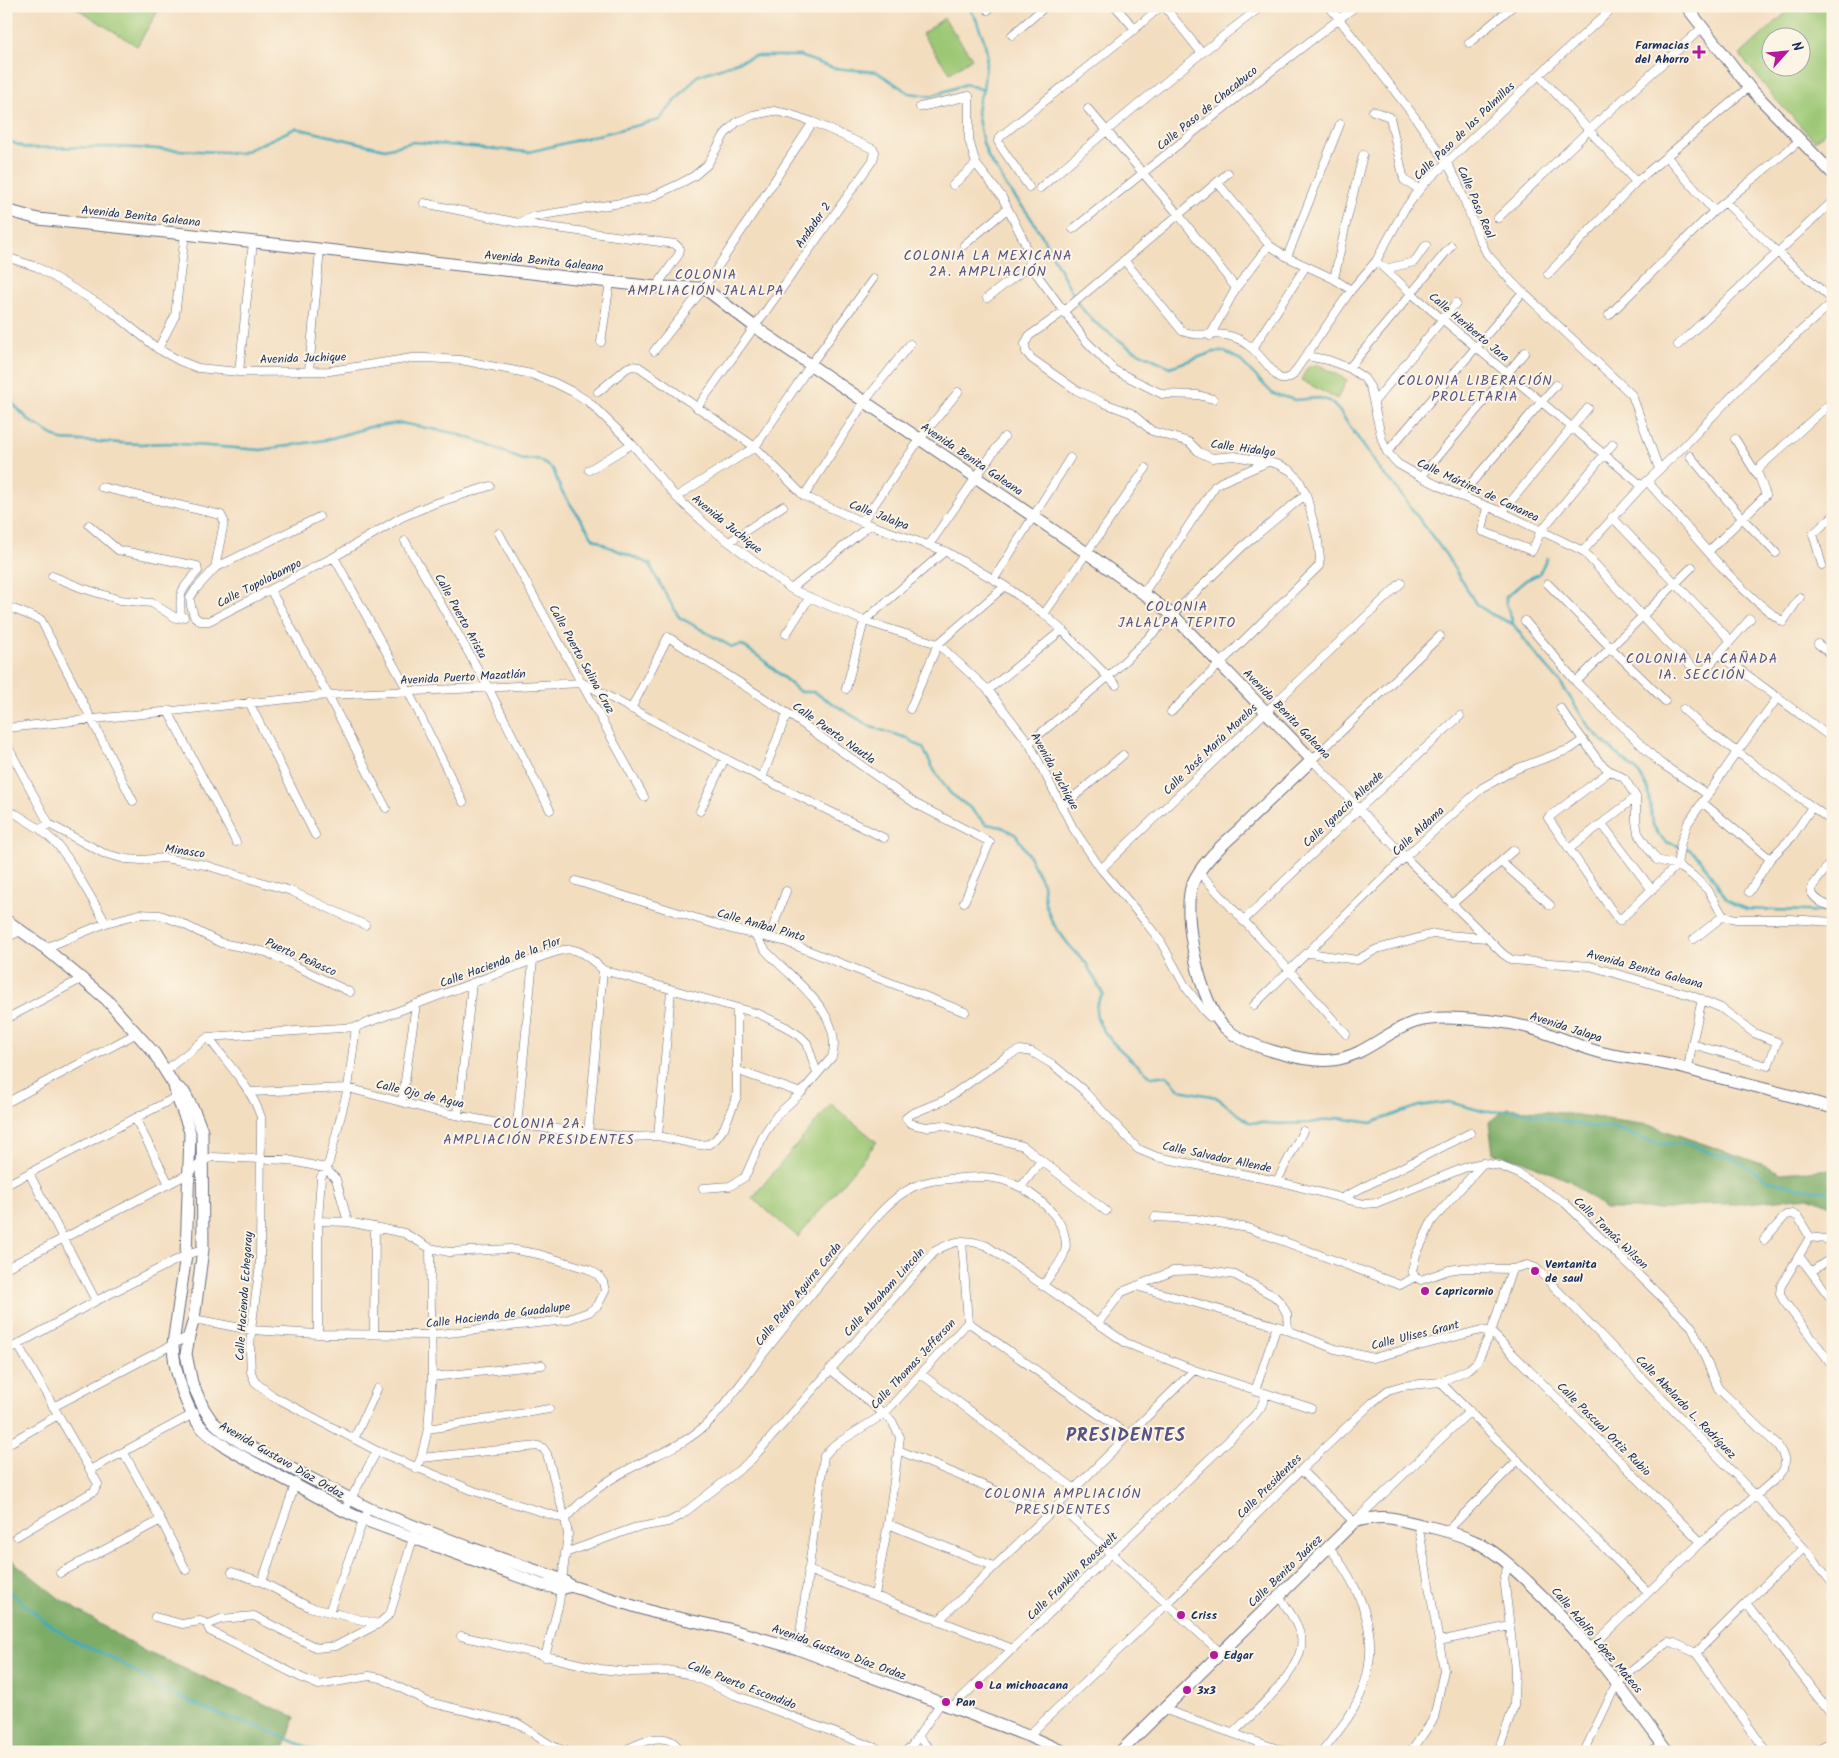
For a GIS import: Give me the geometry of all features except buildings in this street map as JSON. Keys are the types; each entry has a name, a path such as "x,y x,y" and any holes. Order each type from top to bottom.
{"street":[{"path":"1012,35 1046,6"},
{"path":"1115,6 1135,29"},
{"path":"1029,187 998,141 1162,6 1201,52"},
{"path":"1040,188 1106,130 1201,52 1262,6"},
{"name":"Calle Paso Real","path":"1329,6 1414,116 1447,163 1457,181 1487,254 1523,292 1632,395 1660,469"},
{"name":"Calle Paso de Chacabuco","path":"1074,229 1238,96 1356,6"},
{"path":"1469,43 1513,6"},
{"name":"Calle Paso de las Palmillas","path":"1253,348 1280,379 1292,376 1351,290 1376,261 1404,210 1419,190 1539,75 1615,6"},
{"path":"1686,6 1748,87 1833,174"},
{"path":"1498,218 1589,130 1702,28"},
{"path":"1539,75 1636,182"},
{"path":"1548,274 1636,182 1748,87"},
{"path":"920,107 969,96 969,140 976,164 1002,197 1025,244 1030,265 1065,310 1084,340 1114,370 1162,394 1198,394 1213,399"},
{"path":"1088,108 1178,214 1236,288"},
{"path":"519,223 542,215 647,199 694,176 707,165 725,134 737,122 753,115 774,111 813,122 704,288 654,351"},
{"path":"1373,111 1390,117 1404,180 1419,190"},
{"name":"Andador 2","path":"697,408 873,160 875,152 869,147 813,122"},
{"path":"1287,257 1340,124"},
{"path":"1609,315 1714,211 1799,141"},
{"path":"1334,278 1346,219 1363,154"},
{"path":"1667,157 1714,211"},
{"path":"953,185 976,164"},
{"path":"1065,310 1228,173"},
{"path":"1217,182 1269,245 1287,257 1334,278 1351,290"},
{"path":"1678,345 1833,201"},
{"path":"1725,202 1777,252 1833,301 1758,369 1682,448 1644,483 1583,550 1641,616 1699,673 1704,671 1750,619"},
{"path":"424,203 519,223 675,244 679,246 679,254 656,287"},
{"path":"964,245 1007,209"},
{"name":"Avenida Benita Galeana","path":"6,210 38,219 656,287 704,288 755,327 1087,553 1173,615 1405,857 1503,954 1512,960 1590,966 1702,999 1721,1008 1754,1033 1777,1042 1768,1066 1692,1044"},
{"path":"158,349 175,316 185,234"},
{"path":"239,372 253,242"},
{"path":"1210,336 1236,288 1269,245"},
{"path":"1385,269 1414,262 1426,245"},
{"path":"1349,368 1451,246"},
{"path":"309,372 320,250"},
{"name":"Avenida Juchique","path":"6,257 37,267 111,311 158,349 198,368 239,372 309,372 330,371 425,358 461,360 530,374 555,383 589,402 632,444 676,497 709,527 791,589 864,621 938,644 988,690 1029,743 1073,828 1101,870 1144,920 1160,942 1185,986 1204,1011 1210,1017 1216,1018"},
{"path":"1124,260 1182,331 1195,336 1225,335 1253,348 1306,266"},
{"name":"Calle Heriberto Jara","path":"1376,261 1571,429 1603,455 1644,483 1762,608 1783,622 1800,597"},
{"path":"987,298 1030,265"},
{"path":"676,497 756,447 811,364 872,279"},
{"path":"601,342 610,282"},
{"path":"1306,356 1328,360 1349,368 1364,378 1370,387 1382,440 1387,452 1523,292"},
{"path":"1374,402 1456,303"},
{"name":"Calle Hidalgo","path":"1065,310 1029,336 1025,344 1026,352 1032,359 1076,390 1131,413 1152,430 1189,442 1199,452 1212,458 1234,456 1280,465 1290,471 1306,494 1320,558 1319,566 1220,664"},
{"path":"804,496 864,401 910,344"},
{"path":"1421,477 1525,352"},
{"name":"Calle Jalalpa","path":"598,392 627,368 632,366 638,367 756,447 804,496 866,524 945,551 1006,586 1062,630 1116,685"},
{"path":"1460,496 1556,385"},
{"path":"791,589 866,524 920,439 958,392"},
{"path":"1758,476 1757,471 1759,468 1833,401"},
{"path":"1502,512 1588,408"},
{"path":"929,545 1004,437"},
{"path":"1709,551 1766,495 1758,476 1736,439"},
{"path":"589,470 632,444"},
{"path":"1487,507 1482,531 1532,550 1540,532 1613,444"},
{"name":"Calle Mártires de Cananea","path":"1387,452 1398,464 1421,477 1583,550"},
{"path":"1690,456 1742,518 1776,553"},
{"path":"994,579 1070,458"},
{"path":"1143,594 1215,486 1269,462"},
{"path":"1044,614 1146,468"},
{"name":"Calle Topolobampo","path":"181,618 194,616 200,621 210,621 334,557 402,517 432,504 490,486"},
{"path":"101,488 221,515 224,527 215,568"},
{"path":"1029,743 1108,677 1242,547 1306,494"},
{"path":"730,542 783,506"},
{"path":"1822,564 1814,534 1833,516"},
{"path":"194,616 190,598 215,568 319,518"},
{"path":"1612,518 1676,582 1730,640"},
{"path":"52,576 120,600 152,603 176,618 181,618 179,598 183,589 198,571 197,566 118,550 89,525"},
{"name":"Calle Puerto Salina Cruz","path":"499,533 644,797"},
{"name":"Calle Puerto Arista","path":"405,541 488,687 550,810"},
{"path":"846,689 864,621 945,551"},
{"path":"334,557 408,691 462,802"},
{"path":"1576,682 1692,567"},
{"name":"Calle José María Morelos","path":"1101,870 1401,583"},
{"path":"1548,584 1665,701"},
{"path":"910,709 938,644 1006,586"},
{"path":"271,591 328,695 386,808"},
{"path":"786,634 810,597"},
{"path":"6,606 41,620 133,801"},
{"path":"1525,621 1576,682 1659,762 1707,794"},
{"path":"988,690 1062,630"},
{"path":"1216,1018 1201,981 1191,936 1189,898 1192,884 1199,872 1223,846 1440,636"},
{"name":"Calle Puerto Nautla","path":"631,709 668,637 787,713 916,804 990,842 964,902"},
{"path":"1818,644 1833,656"},
{"path":"1719,654 1833,739"},
{"path":"1171,712 1220,664"},
{"path":"583,683 762,778 884,838"},
{"name":"Avenida Puerto Mazatlán","path":"6,728 328,695 583,683"},
{"path":"1610,771 1548,818 1619,921 1677,865 1680,842 1688,823 1778,697"},
{"path":"249,702 315,834"},
{"path":"1560,708 1600,762 1610,771 1624,778 1636,797 1638,833 1657,860 1677,865 1692,875 1708,890 1723,916 1736,919 1790,919 1833,922"},
{"path":"1683,709 1704,728 1833,822"},
{"path":"168,710 236,842"},
{"path":"762,778 787,713"},
{"name":"Calle Ignacio Allende","path":"1243,921 1359,809 1460,716"},
{"name":"Calle Aldama","path":"1254,1005 1405,857 1482,788 1516,769 1570,748 1583,740"},
{"path":"6,743 49,824 40,829"},
{"path":"1062,807 1123,755"},
{"path":"700,812 725,758"},
{"path":"1568,849 1636,797"},
{"path":"1702,802 1770,859"},
{"path":"1749,892 1770,859 1792,837 1812,807"},
{"path":"6,811 16,814 40,829 57,844 69,860 106,923"},
{"name":"Minasco","path":"49,824 103,853 125,859 164,858 205,865 284,888 365,925"},
{"path":"1602,824 1652,890"},
{"path":"1452,904 1514,850"},
{"path":"1833,860 1812,886 1811,892 1827,906 1833,906"},
{"path":"1501,862 1550,905"},
{"path":"1199,872 1346,1034"},
{"name":"Calle Aníbal Pinto","path":"576,881 755,935 784,941 965,1012"},
{"path":"770,938 786,891"},
{"name":"Puerto Peñasco","path":"45,948 106,923 139,914 160,915 179,922 221,943 266,952 350,992"},
{"path":"1694,939 1723,916"},
{"name":"Avenida Gustavo Díaz Ordaz","path":"6,920 45,948 106,999 137,1033 196,1113 202,1131 203,1249 194,1319 186,1354 201,1427 214,1439 297,1479 350,1499 415,1534"},
{"path":"6,938 21,931"},
{"path":"1309,953 1356,960 1396,942 1433,934 1487,938"},
{"path":"703,1188 730,1186 745,1177 764,1134 777,1115 802,1093 832,1057 834,1050 834,1036 828,1021 816,1001 765,950 755,935"},
{"name":"Calle Hacienda de la Flor","path":"208,1037 356,1027 533,960 558,951 570,949 580,951 603,970 759,1014 786,1027 807,1043 817,1073"},
{"path":"516,1124 533,960"},
{"path":"588,1134 603,970"},
{"path":"6,1019 82,978"},
{"path":"458,1115 472,983"},
{"path":"658,1136 671,990"},
{"path":"1688,1070 1702,999"},
{"path":"402,1102 416,1004"},
{"name":"Calle Ojo de Agua","path":"249,1092 348,1088 492,1122 588,1134 628,1137 658,1136 700,1145 709,1144 716,1139 724,1128 737,1096 737,1008"},
{"name":"Avenida Jalapa","path":"1216,1018 1236,1037 1296,1058 1315,1060 1332,1060 1363,1051 1414,1022 1454,1018 1494,1022 1533,1029 1606,1054 1656,1062 1774,1090 1833,1108"},
{"path":"318,1334 318,1221 321,1177 329,1162 348,1088 356,1027"},
{"path":"6,1103 137,1033"},
{"path":"166,1070 208,1037"},
{"name":"Calle Hacienda Echegaray","path":"208,1037 249,1092 256,1103 261,1117 260,1265 250,1330 250,1372 255,1382 273,1396 377,1451 416,1469 474,1492 565,1519"},
{"name":"Calle Salvador Allende","path":"1041,1160 1023,1146 1004,1140 942,1125 926,1127 916,1125 910,1123 906,1118 911,1114 945,1100 1007,1056 1020,1050 1032,1052 1052,1064 1082,1090 1138,1149 1157,1157 1277,1181 1342,1198"},
{"path":"736,1070 802,1093"},
{"path":"6,1185 134,1118 178,1091"},
{"name":"Avenida Gustavo Díaz Ordaz","path":"178,1091 190,1133 186,1256 173,1344 175,1369 199,1412"},
{"path":"134,1118 169,1184"},
{"path":"1277,1181 1303,1131"},
{"path":"1342,1198 1470,1134"},
{"path":"6,1268 188,1174 203,1161 212,1157 288,1160 325,1168 336,1179 348,1222"},
{"path":"1021,1187 1041,1160 1106,1211"},
{"path":"1415,1277 1412,1271 1416,1255 1432,1221 1483,1163"},
{"name":"Calle Tomás Wilson","path":"1342,1198 1364,1204 1376,1203 1449,1173 1483,1163 1517,1172 1565,1203 1692,1327 1718,1388 1778,1446 1785,1460 1784,1469 1779,1476 1755,1495"},
{"path":"29,1174 96,1301"},
{"name":"Calle Pedro Aguirre Cerda","path":"565,1519 592,1492 625,1471 681,1444 704,1426 728,1400 818,1286 871,1223 896,1197 915,1186 932,1181 982,1176 1006,1181 1021,1187 1050,1210 1062,1228 1065,1238 1065,1250 1042,1286"},
{"path":"1764,1240 1786,1215 1793,1214 1798,1217 1810,1237"},
{"name":"Calle Abelardo L. Rodríguez","path":"1155,1217 1196,1219 1248,1228 1400,1285 1415,1277 1421,1280 1449,1270 1462,1268 1512,1269 1527,1265 1536,1268 1755,1495 1804,1548 1833,1584"},
{"name":"Calle Hacienda de Guadalupe","path":"194,1319 250,1330 318,1334 430,1335 566,1320 589,1312 598,1305 606,1291 598,1275 588,1269 538,1254 510,1249 449,1252 430,1248 404,1233 348,1222 318,1221"},
{"path":"374,1227 374,1334"},
{"path":"1810,1237 1833,1240"},
{"path":"1810,1237 1782,1286 1780,1293 1783,1300 1833,1366"},
{"path":"968,1322 962,1241 973,1241 987,1246 1126,1343 1194,1370 1310,1408"},
{"name":"Calle Abraham Lincoln","path":"565,1553 634,1528 668,1522 680,1516 752,1459 935,1251 948,1244 962,1241"},
{"path":"416,1469 421,1458 428,1429 432,1377 430,1248"},
{"path":"6,1351 96,1301 203,1249"},
{"path":"1799,1256 1833,1301"},
{"path":"1812,1271 1833,1256"},
{"name":"Calle Presidentes","path":"1028,1736 1167,1604 1301,1470 1373,1402 1388,1390 1402,1386 1440,1382 1469,1369 1477,1362 1491,1332 1512,1269"},
{"path":"1098,1323 1122,1292 1173,1271 1201,1270 1235,1275 1274,1296 1281,1303 1287,1314 1288,1329"},
{"name":"Calle Ulises Grant","path":"1136,1286 1288,1329 1335,1349 1373,1358 1481,1330 1491,1332"},
{"name":"Calle Thomas Jefferson","path":"798,1649 824,1456 833,1446 884,1414 968,1322 1128,1435"},
{"path":"1255,1391 1277,1326"},
{"name":"Calle Pascual Ortiz Rubio","path":"1491,1332 1701,1542"},
{"path":"53,1407 189,1336"},
{"path":"17,1536 94,1491 98,1484 18,1345"},
{"path":"432,1377 542,1365"},
{"path":"830,1369 892,1421 900,1437 888,1524 875,1594"},
{"path":"938,1621 1058,1506 1194,1370"},
{"path":"922,1374 1075,1489"},
{"path":"1440,1382 1648,1592"},
{"path":"354,1439 377,1388"},
{"name":"Calle Franklin Roosevelt","path":"904,1752 911,1747 945,1706 1013,1649 1254,1416 1261,1407 1266,1394"},
{"path":"428,1429 549,1410"},
{"name":"Calle Benito Juárez","path":"1120,1752 1470,1411"},
{"path":"90,1470 199,1412"},
{"path":"6,1445 58,1415"},
{"path":"421,1458 538,1446 543,1448 547,1454 568,1534 565,1553 565,1585 546,1657"},
{"path":"898,1450 1050,1513"},
{"path":"344,1511 377,1451"},
{"path":"124,1453 186,1570"},
{"path":"1447,1531 1518,1460"},
{"path":"1301,1470 1354,1522"},
{"path":"262,1582 297,1479"},
{"name":"Avenida Gustavo Díaz Ordaz","path":"297,1479 344,1511 362,1519 415,1534 542,1585 565,1585 656,1613 725,1628 798,1649 1028,1736 1064,1752"},
{"path":"1589,1649 1701,1542 1755,1495"},
{"path":"1058,1506 1220,1653"},
{"path":"329,1612 362,1519 370,1509"},
{"name":"Calle Adolfo López Mateos","path":"1354,1522 1372,1517 1394,1518 1447,1531 1477,1542 1509,1564 1556,1608 1617,1683 1665,1748"},
{"path":"60,1573 161,1520"},
{"path":"888,1524 994,1566"},
{"path":"1411,1752 1434,1718 1444,1670 1418,1524"},
{"path":"155,1617 182,1624 200,1621 209,1624 221,1619 254,1616 318,1648 325,1648 350,1640 378,1624 390,1614 415,1534"},
{"path":"1322,1752 1354,1708 1363,1688 1368,1667 1370,1644 1364,1606 1346,1568 1329,1547"},
{"path":"1696,1653 1804,1548"},
{"path":"1498,1752 1514,1706 1515,1669 1504,1578 1509,1564"},
{"path":"808,1570 875,1594 938,1621 1013,1649"},
{"path":"232,1572 262,1582 309,1607 378,1624"},
{"path":"1233,1733 1286,1679 1300,1654 1301,1638 1279,1596"},
{"path":"1746,1603 1833,1716"},
{"path":"209,1624 210,1632 319,1685 369,1676 381,1678 428,1702 518,1723 548,1744 572,1752"},
{"path":"1439,1641 1510,1626"},
{"name":"Calle Puerto Escondido","path":"461,1636 600,1669 629,1672 671,1671 688,1674 744,1698 886,1752"},
{"path":"1584,1752 1617,1683 1668,1642 1696,1653 1767,1752"},
{"path":"1163,1709 1286,1752"},
{"path":"918,1737 932,1752"},
{"path":"621,1752 648,1740 660,1738 671,1741 682,1752"},
{"path":"1814,1752 1833,1742"},
{"path":"1650,1752 1665,1748"}],"green space":[{"path":"73,6 161,6 137,46"},
{"path":"1793,6 1833,6 1833,125 1815,141 1777,101 1740,55 1762,35 1762,78 1812,78 1812,28 1769,28"},
{"path":"944,18 972,58 950,73 922,34"},
{"path":"1317,364 1347,380 1337,399 1301,380 1307,368"},
{"path":"831,1104 877,1142 798,1237 752,1198"},
{"path":"1507,1108 1571,1114 1649,1125 1762,1164 1781,1173 1833,1169 1833,1207 1809,1197 1737,1204 1709,1204 1670,1209 1605,1209 1570,1181 1523,1161 1493,1153 1489,1122"},
{"path":"6,1554 60,1599 144,1651 295,1717 283,1752 15,1752 6,1746"}],"waterway":[{"path":"968,6 976,19 987,54 983,90 977,113 983,143 989,159 1006,186 1029,215 1079,305 1093,321 1130,348 1170,367 1214,352 1225,352 1239,359 1273,394 1296,400 1319,398 1330,401 1340,412 1383,474 1392,482 1446,555 1476,604 1491,614 1513,624 1560,682 1589,727 1638,772 1648,789 1653,825 1659,835 1666,842 1689,849 1701,860 1726,898 1734,904 1747,909 1833,912"},
{"path":"6,140 26,148 116,147 241,153 296,128 385,149 413,142 529,152 659,120 697,76 755,56 800,56 833,68 877,72 909,93 931,96 966,84 983,90"},
{"path":"6,397 30,421 61,440 140,444 168,443 261,450 325,440 370,427 400,423 454,433 484,443 522,460 538,459 553,469 561,490 593,538 609,547 650,564 679,617 732,647 742,645 762,659 800,692 814,692 871,727 907,738 923,748 934,770 950,793 969,807 986,824 1002,827 1016,835 1043,884 1045,903 1052,922 1069,945 1086,963 1103,994 1097,1004 1096,1014 1106,1035 1152,1077 1167,1075 1180,1090 1216,1097 1249,1122 1310,1123 1339,1118 1371,1123 1419,1106 1449,1102 1486,1112 1512,1110 1586,1126 1614,1128 1657,1144 1688,1143 1710,1153 1731,1157 1768,1180 1833,1193"},
{"path":"1513,623 1506,603 1506,597 1526,580 1539,574 1547,558"},
{"path":"6,1589 47,1623 70,1639 115,1659 165,1691 218,1714 266,1730 319,1752"}],"place":[{"name":"Farmacias del Ahorro","path":"1699,52"},
{"name":"Ventanita de saul","path":"1535,1271"},
{"name":"Capricornio","path":"1425,1291"},
{"name":"Criss","path":"1181,1615"},
{"name":"Edgar","path":"1214,1655"},
{"name":"La michoacana","path":"979,1685"},
{"name":"3x3","path":"1187,1690"},
{"name":"Pan","path":"946,1702"}],"district":[{"name":"COLONIA LA MEXICANA 2A. AMPLIACIÓN","path":"988,264"},
{"name":"COLONIA AMPLIACIÓN JALALPA","path":"706,282"},
{"name":"COLONIA LIBERACIÓN PROLETARIA","path":"1475,388"},
{"name":"COLONIA JALALPA TEPITO","path":"1177,614"},
{"name":"COLONIA LA CAÑADA 1A. SECCIÓN","path":"1702,666"},
{"name":"COLONIA 2A. AMPLIACIÓN PRESIDENTES","path":"539,1132"},
{"name":"PRESIDENTES","path":"1126,1435"},
{"name":"COLONIA AMPLIACIÓN PRESIDENTES","path":"1063,1502"}]}
